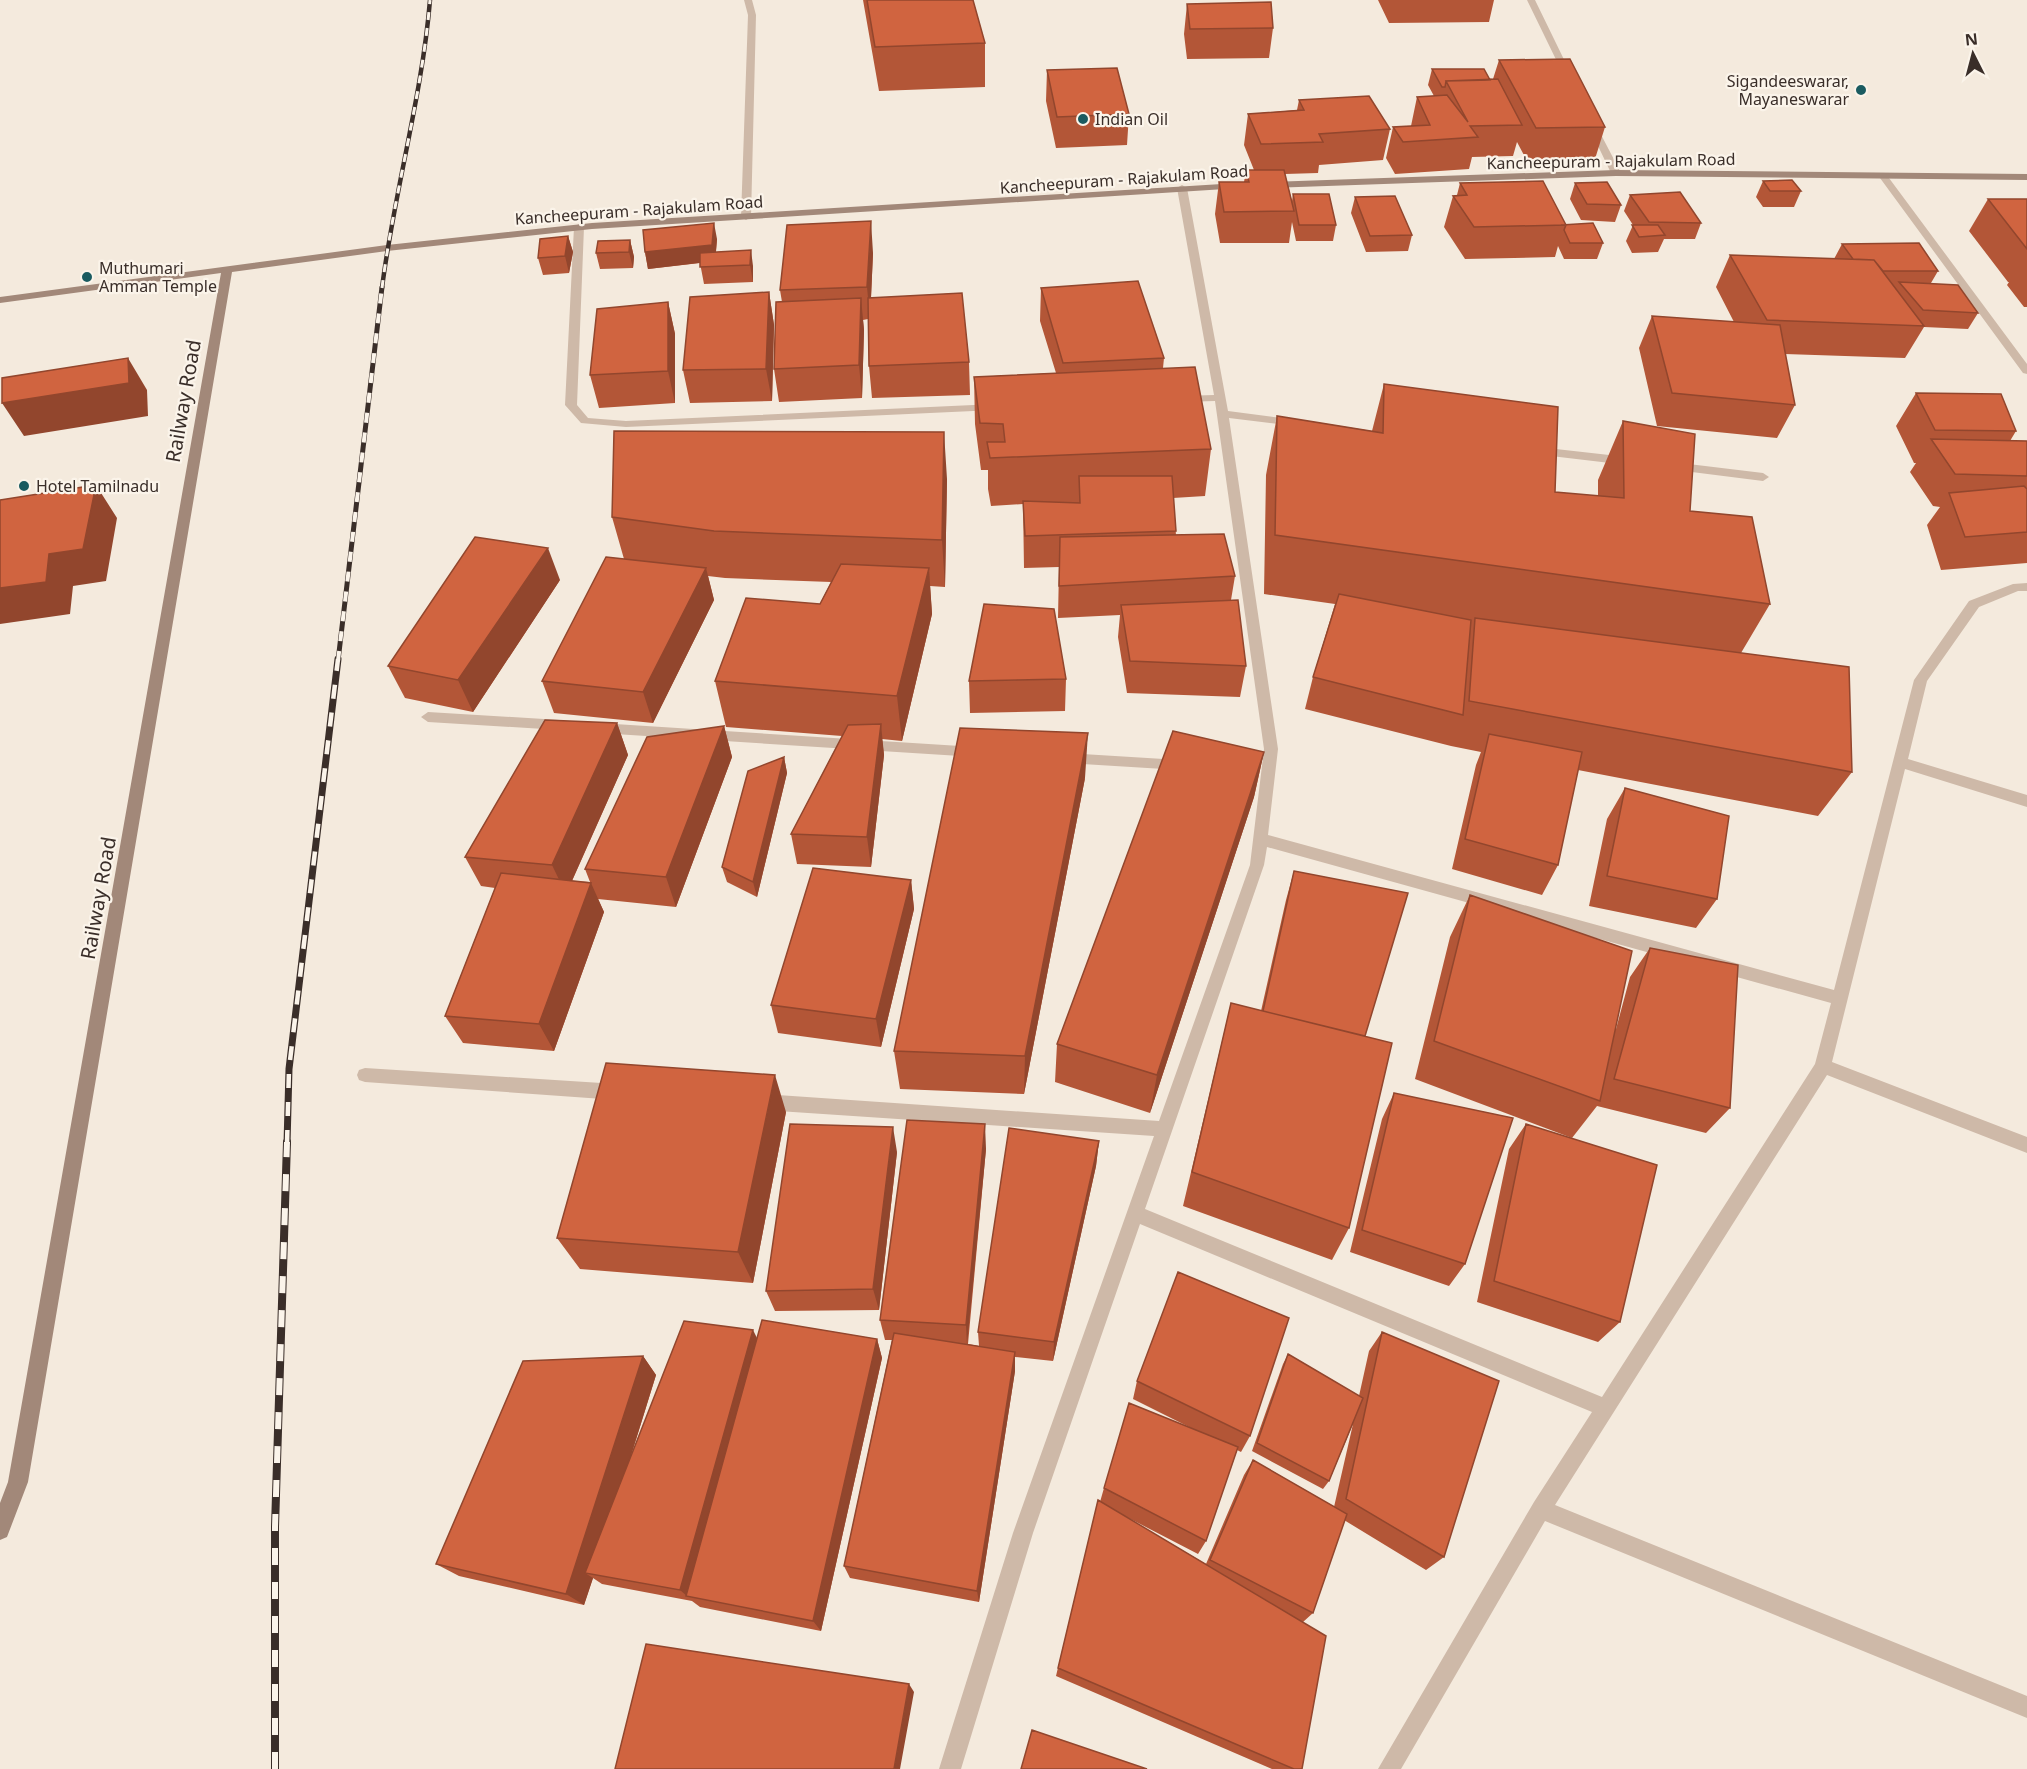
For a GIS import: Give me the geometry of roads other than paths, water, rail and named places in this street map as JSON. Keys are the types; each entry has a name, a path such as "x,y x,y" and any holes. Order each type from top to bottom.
{"main road":[{"name":"Kancheepuram - Rajakulam Road","path":"0,300 37,293 387,248 579,227 1137,194 1182,188 1616,173 2027,177"},
{"name":"Railway Road","path":"0,1530 18,1482 227,270"}],"street":[{"path":"746,217 752,15 748,0"},
{"path":"1531,0 1571,81"},
{"path":"1586,112 1616,173"},
{"path":"1883,176 2027,371"},
{"path":"950,1769 1023,1533 1257,866 1262,770 1271,749 1221,406 1182,188"},
{"path":"579,227 571,405 585,421 626,424 1006,407"},
{"path":"1172,400 1221,406 1304,424"},
{"path":"1527,450 1762,477"},
{"path":"1389,1769 1541,1509 1823,1066 1921,680 1974,604 2017,587 2027,587"},
{"path":"428,717 996,753"},
{"path":"1055,757 1197,766"},
{"path":"1900,762 2027,801"},
{"path":"1260,839 1839,998"},
{"path":"1823,1066 2027,1145"},
{"path":"365,1075 628,1093"},
{"path":"748,1101 1166,1130"},
{"path":"1135,1214 1606,1408"},
{"path":"1541,1509 2027,1707"}],"railway":[{"path":"382,288 393,216 421,72 430,0"},
{"path":"338,661 382,287"},
{"path":"287,1144 289,1069 338,659"},
{"path":"275,1769 275,1527 287,1142"}],"place":[{"name":"Sigandeeswarar, Mayaneswarar","path":"1861,90"},
{"name":"Indian Oil","path":"1083,119"},
{"name":"Muthumari Amman Temple","path":"87,277"},
{"name":"Hotel Tamilnadu","path":"24,486"}]}
